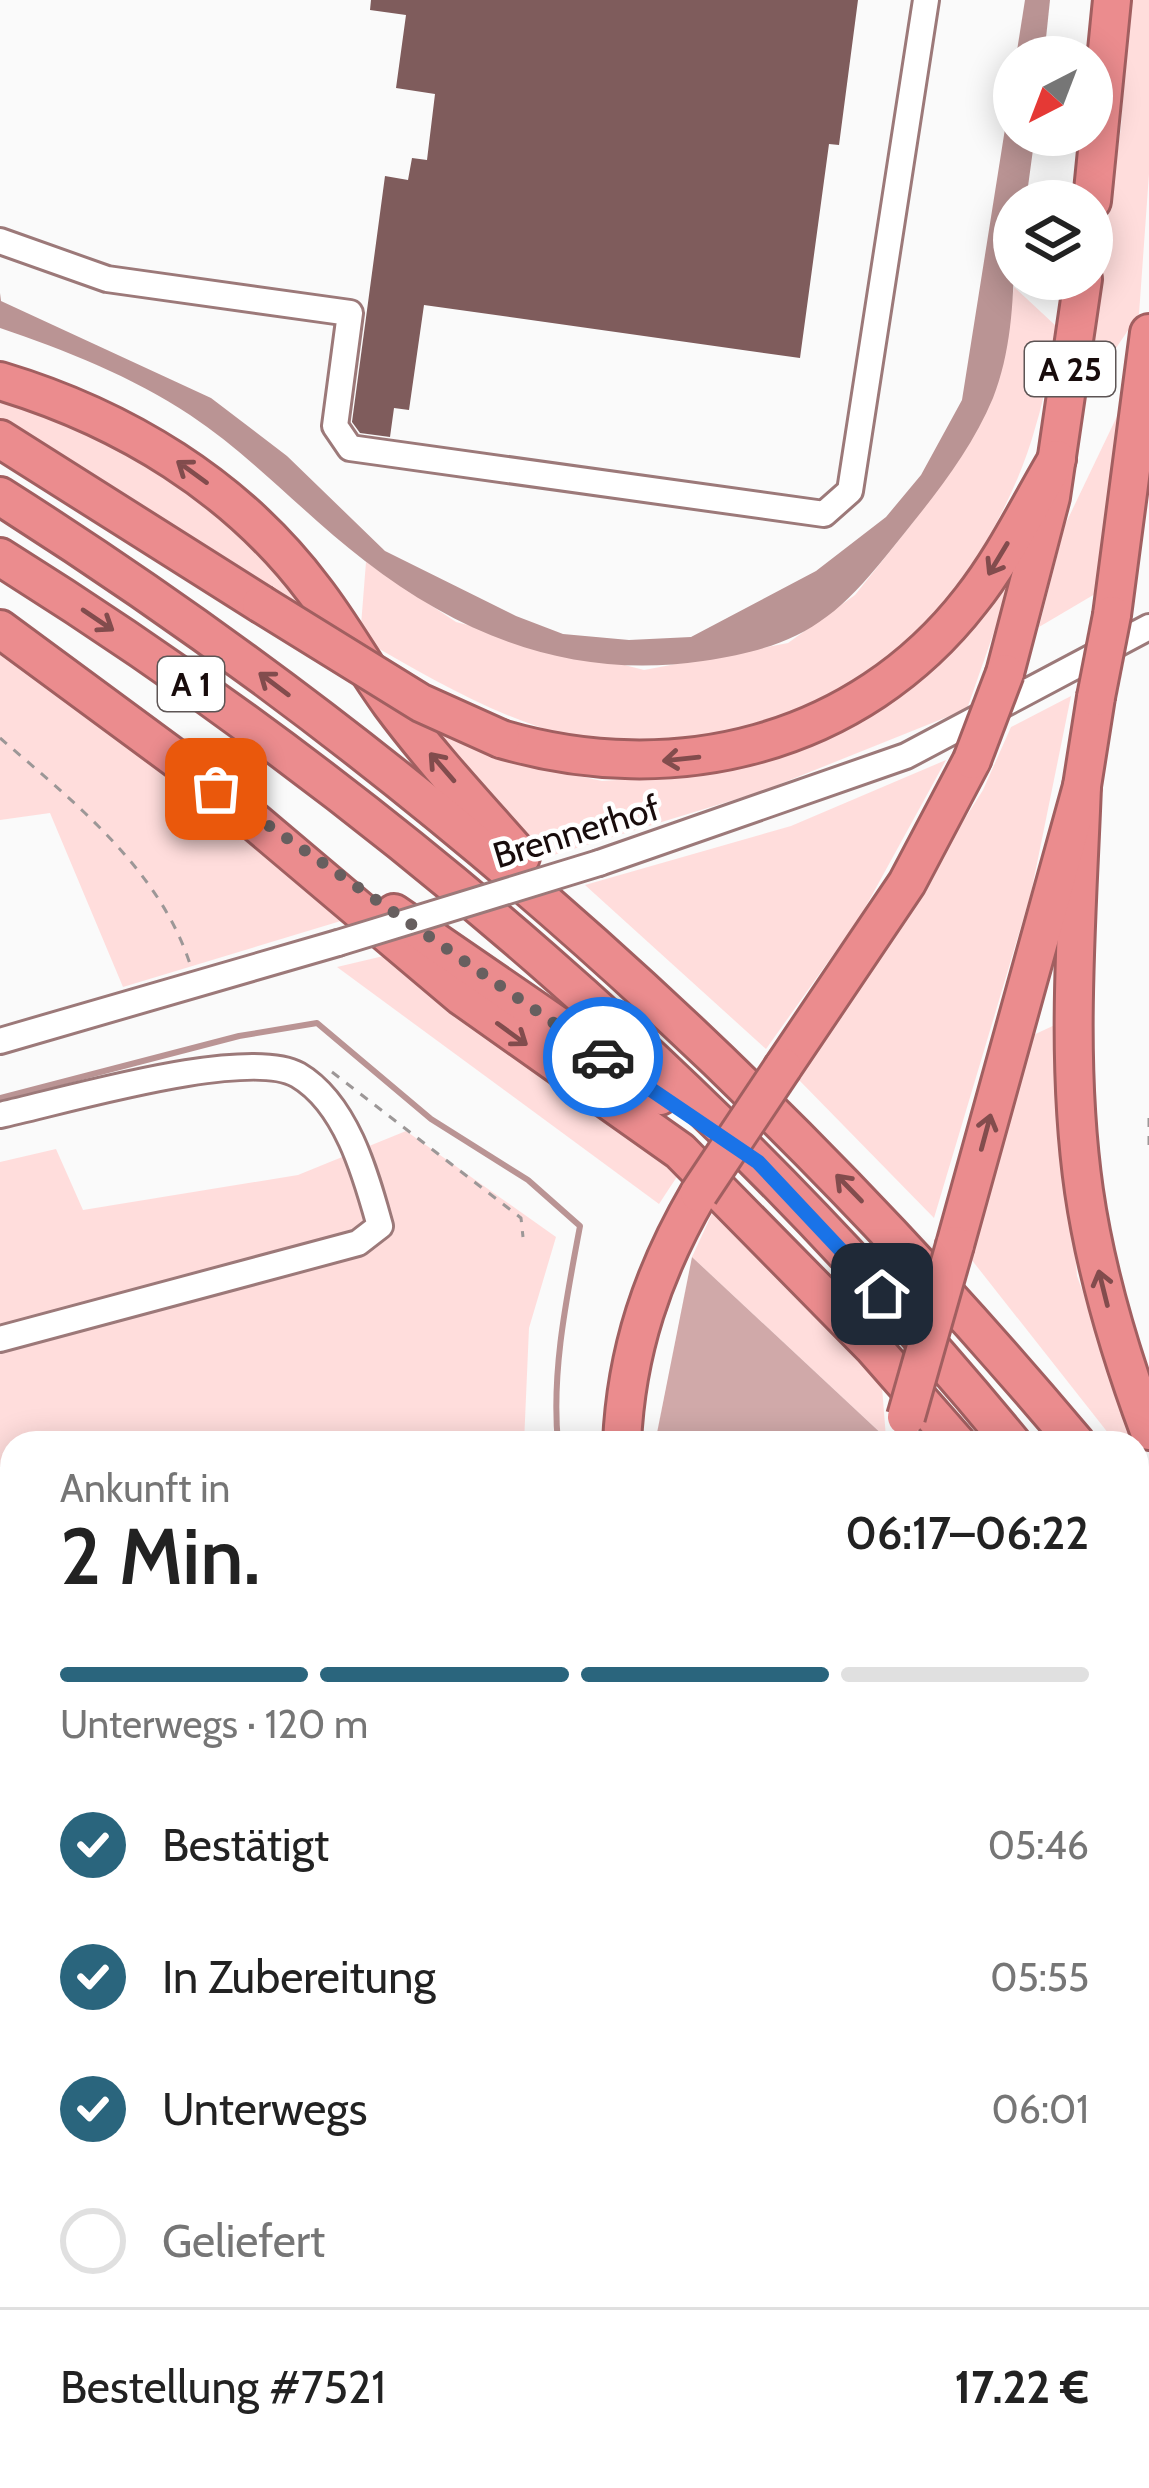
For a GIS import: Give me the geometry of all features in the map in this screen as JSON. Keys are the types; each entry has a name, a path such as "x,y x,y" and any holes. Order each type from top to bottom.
{"highway":[{"path":"1094,180 1112,0"},
{"name":"A 25","path":"1057,459 1080,300"},
{"name":"A 25","path":"1082,786 1112,615 1149,333"},
{"path":"0,381 109,422 166,454 272,540 315,590 435,759 602,951"},
{"path":"0,439 421,703 500,739 574,758 663,762 758,746 854,705 900,672 970,601 1057,459"},
{"path":"624,1431 639,1325 656,1275 700,1193 907,883 972,760 1005,674 1039,557 1057,459"},
{"name":"A 1","path":"0,496 198,628 368,754 602,951 807,1144 985,1336 1066,1431"},
{"name":"A 1","path":"0,556 168,666 375,822 524,948 758,1162 1002,1431"},
{"path":"0,628 216,789 758,1162"},
{"path":"903,1430 1082,786"},
{"path":"1082,786 1074,1055 1084,1190 1114,1328 1149,1431"},
{"path":"216,789 461,996 680,1151 856,1329 946,1431"}],"street":[{"path":"0,241 106,279 350,313 335,426 350,448 824,514 850,491 926,0"},
{"name":"Brennerhof","path":"0,1041 599,862 906,756 1149,627"},
{"path":"0,1115 196,1071 256,1066 298,1075 359,1149 380,1226 358,1243 0,1339"}],"path":[{"path":"0,738 72,800 149,883 184,946 196,982"},
{"path":"324,1065 521,1218 523,1237"},
{"path":"1149,1118 1149,1148"}],"shaded area":[{"path":"1025,0 1050,0 1046,36 1019,36"},
{"path":"1129,0 1149,0 1149,174 1139,314 1083,397 1097,300 1113,300 1113,184"},
{"path":"1001,156 1032,156 1029,180 997,180"},
{"path":"993,204 993,300 1012,300 1001,375 971,441 916,519 846,600 807,630 762,649 703,661 611,664 567,658 483,632 403,588 190,415 98,366 0,328 0,293 1,301 211,398 287,456 385,551 563,634 629,640 691,637 816,571 886,517 921,475 962,400"},
{"path":"1012,300 1028,300 1056,326 1039,413 1010,495 973,562 926,623 871,672 844,689 784,714 705,738 619,746 517,719 360,638 366,562 456,622 644,670 788,643 855,595 914,521 1009,317"},
{"path":"0,393 90,431 171,476 242,533 307,608 0,421"},
{"path":"1121,408 1095,594 1039,627 1065,525"},
{"path":"1002,582 1010,586 967,709 760,792 547,857 436,740 429,726 496,758 602,781 676,776 797,745"},
{"path":"0,651 354,917 123,987 50,813 0,820"},
{"path":"1071,696 1031,893 934,1218 799,1080 983,790 1011,727"},
{"path":"946,760 860,917 766,1049 585,885 791,826"},
{"path":"392,954 684,1166 659,1204 337,967"},
{"path":"1057,1024 1077,1276 1134,1431 1107,1431 971,1259 1029,1037"},
{"path":"406,1131 556,1237 529,1328 525,1431 0,1431 0,1162 56,1149 83,1210 298,1175"},
{"path":"716,1205 881,1374 885,1431 878,1431 692,1257"},
{"path":"692,1257 878,1431 657,1431"}],"building":[{"path":"371,0 858,0 839,145 829,144 800,358 424,305 409,410 394,408 390,437 360,433 352,422 385,176 408,180 412,158 427,160 435,94 396,88 406,15 370,10"}],"waterway":[{"path":"0,1098 239,1036 317,1023 431,1119 528,1180 580,1226 558,1362 557,1431"}],"way so far":[{"path":"216,789 603,1057"}],"route":[{"path":"603,1057 758,1162 882,1294"}]}
